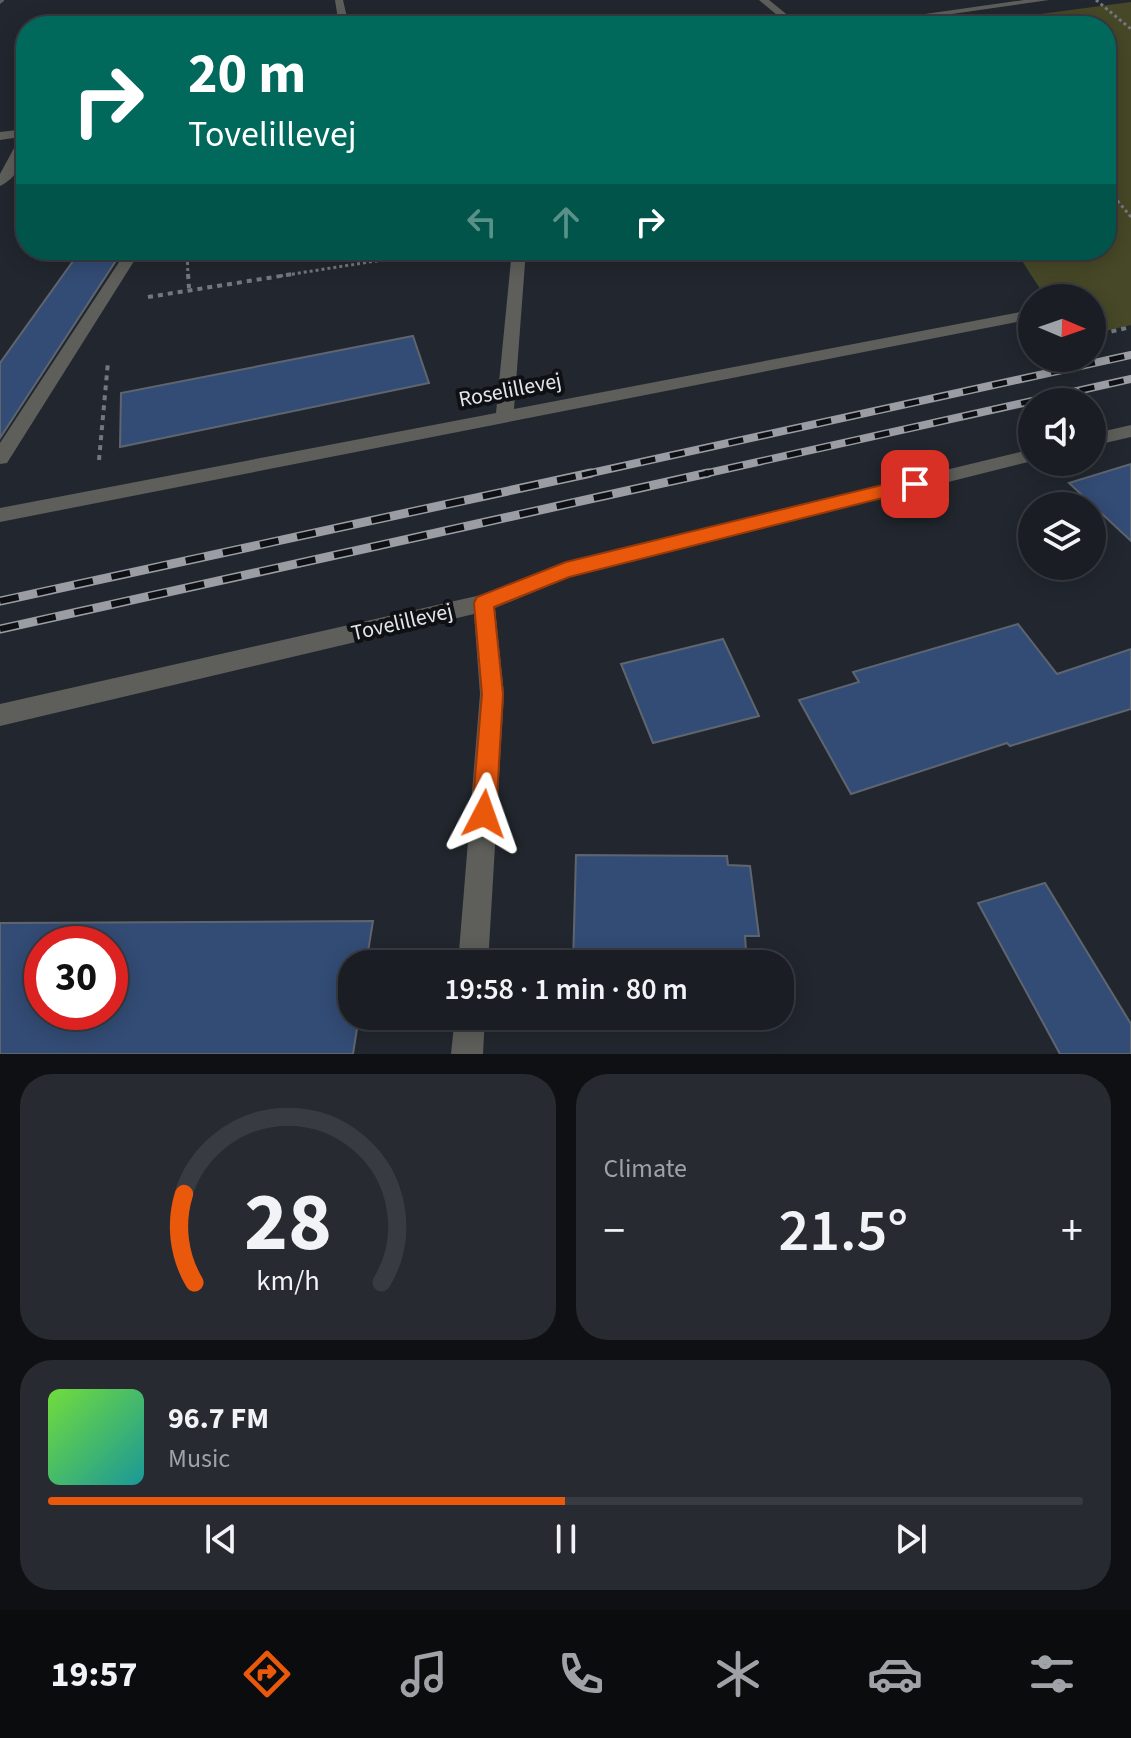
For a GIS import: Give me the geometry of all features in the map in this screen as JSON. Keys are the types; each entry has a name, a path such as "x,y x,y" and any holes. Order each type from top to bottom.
{"street":[{"path":"763,0 783,16"},
{"path":"923,16 1045,0"},
{"path":"0,182 12,169 16,159"},
{"path":"0,458 128,260"},
{"path":"505,415 518,260"},
{"name":"Roselillevej","path":"0,515 1018,317"},
{"path":"1106,437 1131,431"},
{"name":"Tovelillevej","path":"0,715 484,603 566,570 1018,458"},
{"path":"474,950 492,694 484,603"},
{"path":"467,1054 469,1030"}],"path":[{"path":"1096,0 1115,16"},
{"path":"1116,199 1131,217"},
{"path":"188,260 189,288"},
{"path":"137,303 164,292 378,260"},
{"path":"1106,333 1131,327"},
{"path":"94,497 109,351"}],"green space":[{"path":"1131,2 1131,325 1106,331 1106,284 1037,284 1021,260 1116,260 1116,16 1025,16"}],"building":[{"path":"74,260 116,260 0,438 0,363"},
{"path":"413,336 429,383 120,447 121,393"},
{"path":"1131,464 1131,541 1106,518 1106,492 1079,492 1069,483 1092,476 1106,476 1106,472"},
{"path":"1018,624 1057,674 1131,649 1131,709 1010,746 1007,743 851,794 799,700 859,682 853,672"},
{"path":"723,639 759,716 653,743 621,664"},
{"path":"576,855 727,856 728,865 750,866 759,936 745,936 746,950 573,950"},
{"path":"1045,883 1131,1024 1131,1054 1060,1054 978,903"},
{"path":"373,921 368,950 338,950 338,1030 357,1030 353,1054 0,1054 0,923"}],"railway":[{"path":"582,475 1131,355"},
{"path":"708,473 1131,379"},
{"path":"0,601 591,473"},
{"path":"0,629 708,473"},
{"path":"699,475 708,473"}],"route":[{"path":"484,814 492,694 484,603 566,570 915,484"}]}
